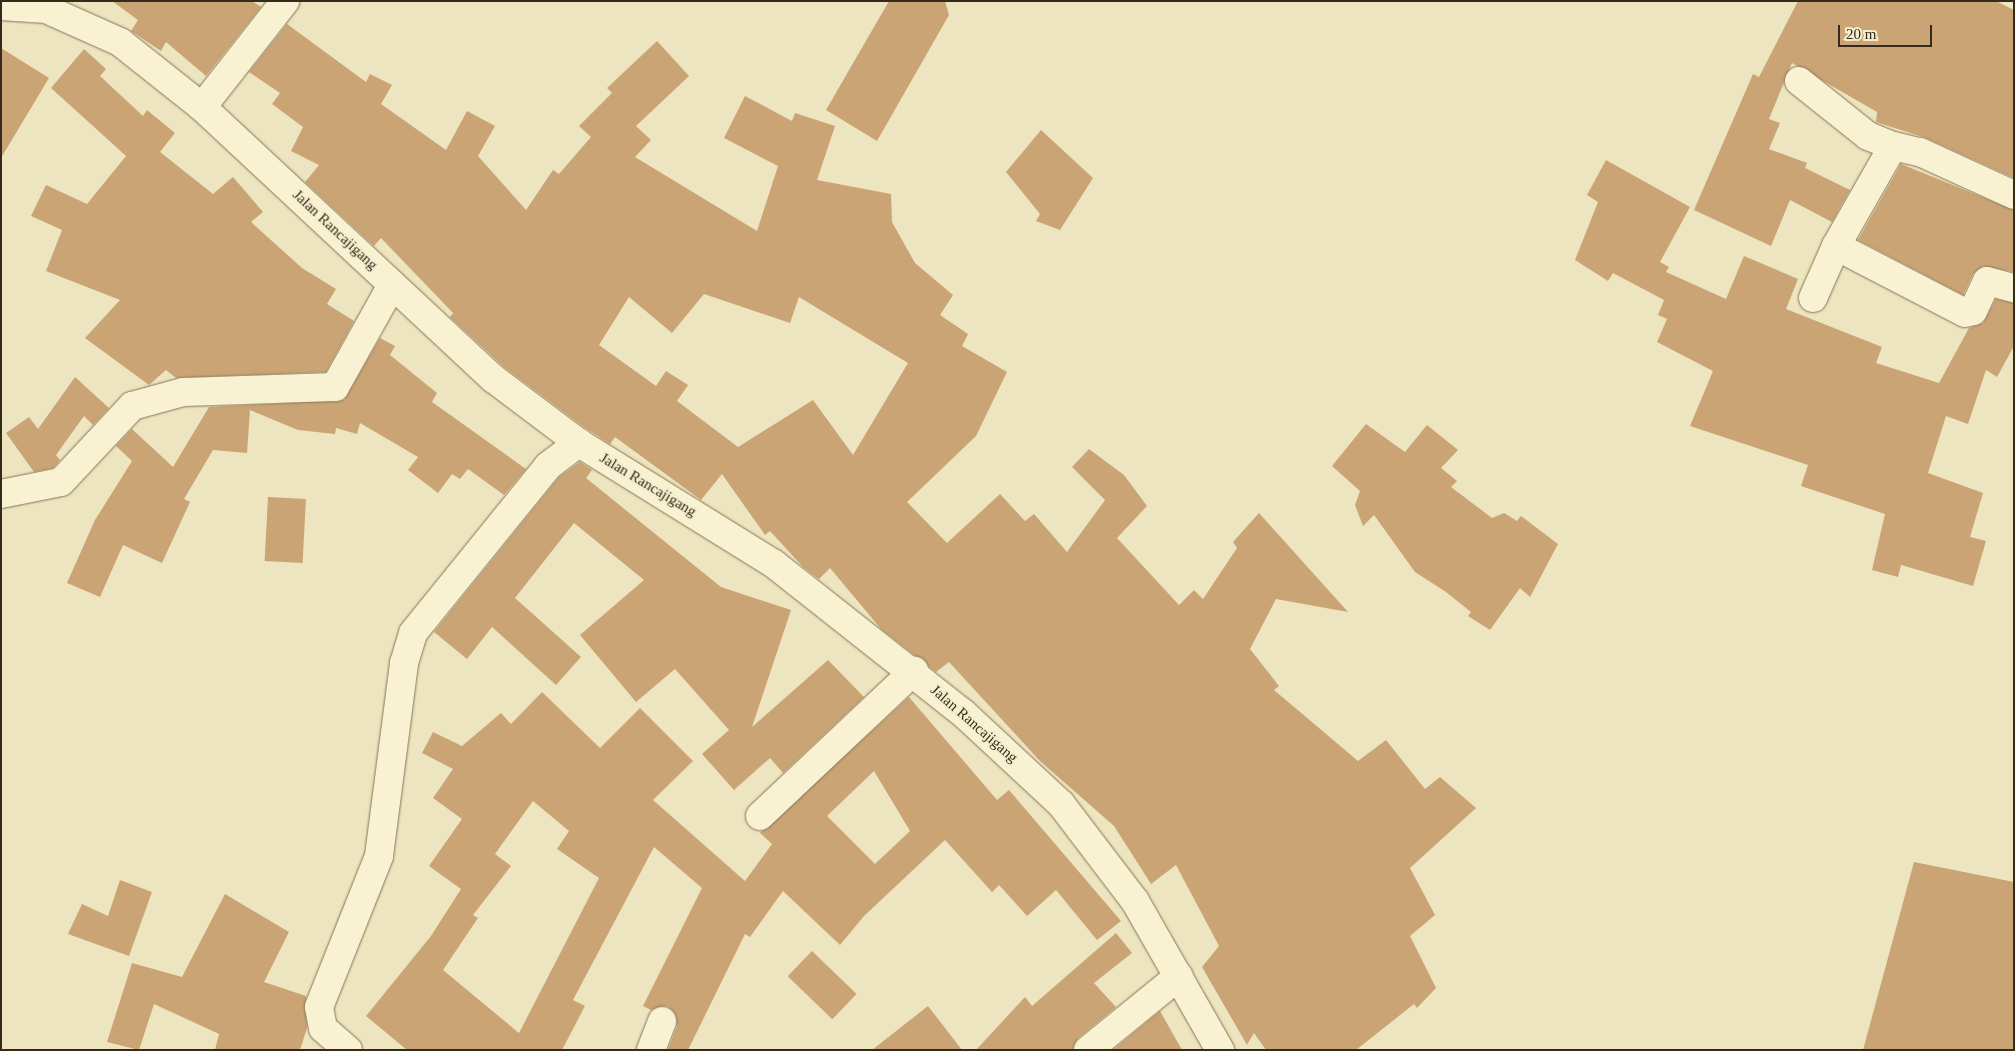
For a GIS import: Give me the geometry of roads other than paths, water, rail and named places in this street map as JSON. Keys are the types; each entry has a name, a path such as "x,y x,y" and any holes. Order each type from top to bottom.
{"street":[{"path":"202,107 285,1"},
{"name":"Jalan Rancajigang","path":"1,6 46,9 89,24 120,42 202,107 494,379 579,443 774,564 914,671 1061,804 1134,901 1220,1050"},
{"path":"1799,81 1868,136 1893,146 1920,152 2014,195"},
{"path":"1813,298 1836,246 1893,146"},
{"path":"1836,246 1965,313 1973,311 1988,281 2014,288"},
{"path":"1,494 61,482 132,406 182,392 335,387 392,285"},
{"path":"348,1050 323,1028 319,1007 379,856 404,663 413,633 548,466 579,443"},
{"path":"760,816 914,671"},
{"path":"1088,1050 1179,976"},
{"path":"651,1050 662,1021"}]}
